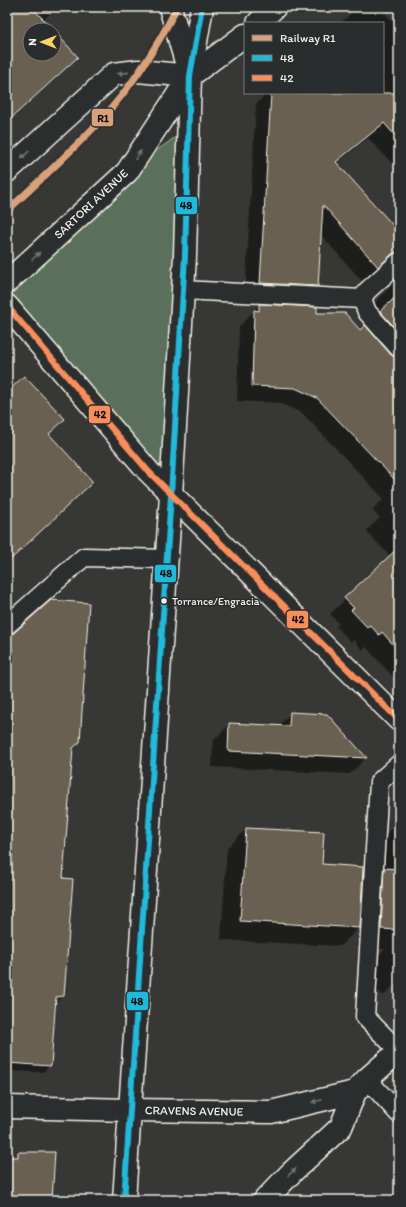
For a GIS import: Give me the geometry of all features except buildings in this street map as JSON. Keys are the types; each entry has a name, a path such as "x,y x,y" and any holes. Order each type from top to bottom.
{"street":[{"path":"170,7 190,76"},
{"path":"124,1200 172,495 190,76 202,7"},
{"path":"259,22 275,7"},
{"name":"SARTORI AVENUE","path":"7,282 127,172 190,76 244,36"},
{"path":"7,171 114,74 138,71 190,76"},
{"path":"7,306 149,472 399,720"},
{"name":"CRAVENS AVENUE","path":"265,1200 292,1172 341,1126 361,1086 399,1051"},
{"name":"CRAVENS AVENUE","path":"7,1107 271,1112 361,1086"}],"lane":[{"path":"399,262 366,291 362,299 366,312 399,348"},
{"path":"182,290 362,299"},
{"path":"7,625 84,557 167,559"},
{"path":"399,764 380,782 365,1017 399,1051"},
{"path":"361,1086 399,1114"}],"green space":[{"path":"188,128 171,495 7,306 7,282 127,172"}],"rail line":[{"name":"R1","path":"7,211 77,145 110,110 142,68 177,7"}],"transit line":[{"name":"48","path":"124,1200 171,495 185,256 190,76 202,7"},
{"name":"42","path":"7,306 149,472 399,720"}],"place":[{"name":"Torrance/Engracia","path":"164,601"}]}
